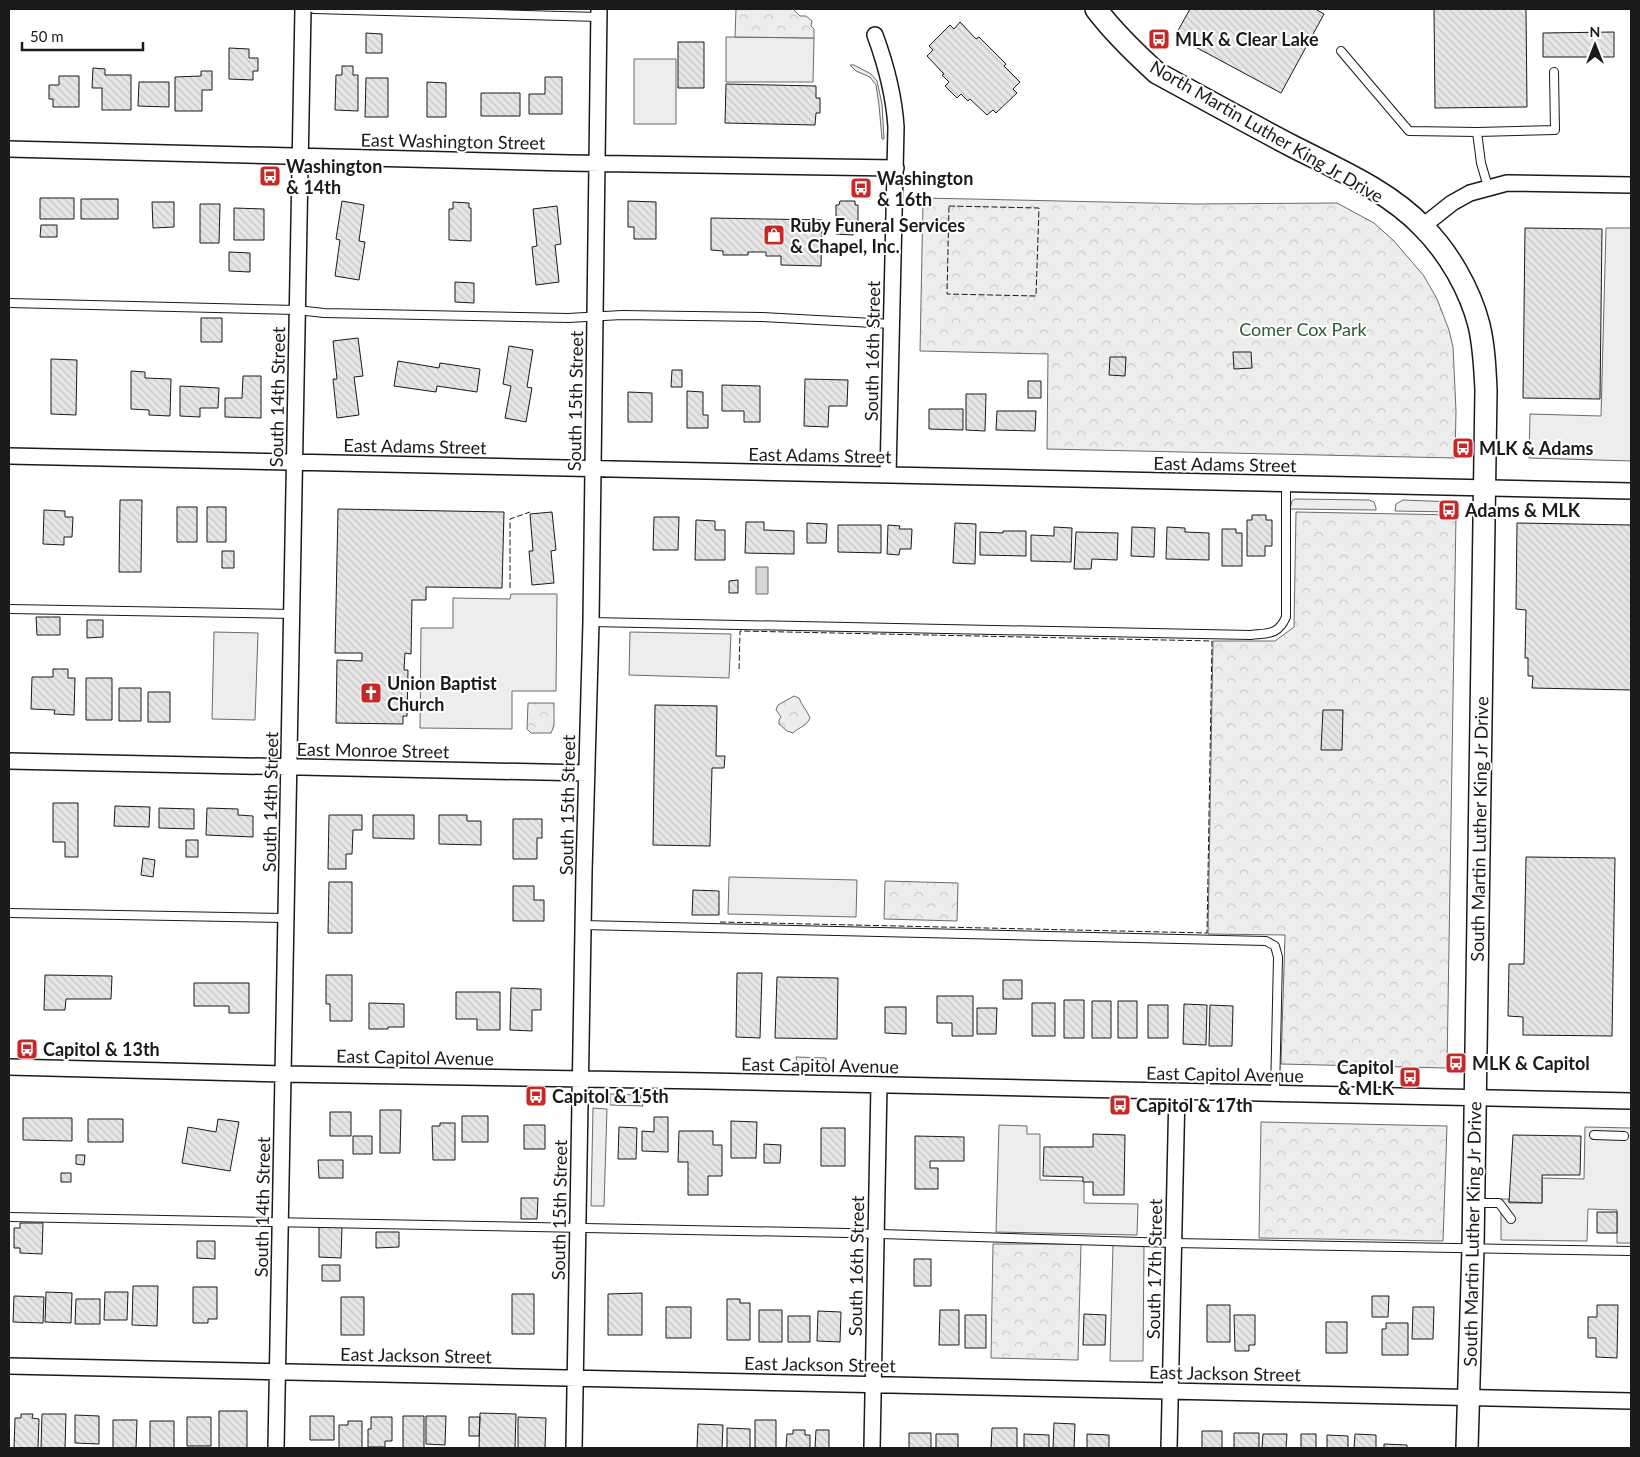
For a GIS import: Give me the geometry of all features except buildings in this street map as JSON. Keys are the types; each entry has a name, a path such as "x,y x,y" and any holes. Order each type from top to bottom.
{"street":[{"name":"South 14th Street","path":"276,1448 303,9"},
{"name":"North Martin Luther King Jr Drive","path":"1096,9 1108,26 1157,73 1362,182 1397,205 1423,226"},
{"name":"South 15th Street","path":"574,1448 583,925 591,622 599,13"},
{"name":"South 16th Street","path":"875,35 886,65 894,104 896,168 888,475"},
{"name":"East Washington Street","path":"9,149 896,168"},
{"path":"1423,226 1452,203 1470,193 1507,183 1631,185"},
{"name":"South Martin Luther King Jr Drive","path":"1423,226 1439,246 1464,286 1478,324 1486,382 1473,1248 1467,1448"},
{"name":"East Adams Street","path":"9,456 1631,491"},
{"name":"East Monroe Street","path":"9,761 587,773"},
{"name":"East Capitol Avenue","path":"9,1067 1631,1101"},
{"name":"South 16th Street","path":"872,1448 879,1085"},
{"name":"South 17th Street","path":"1169,1448 1177,1091"},
{"name":"East Jackson Street","path":"9,1366 1631,1401"}],"lane":[{"path":"314,9 599,13"},
{"path":"1341,51 1409,130 1477,132 1555,130 1554,72"},
{"path":"1477,132 1481,163 1488,187"},
{"path":"9,303 297,310 324,313 568,318 595,316 762,317 892,324"},
{"path":"591,622 1251,635 1272,633 1281,627 1286,617 1286,484"},
{"path":"9,609 292,614"},
{"path":"9,913 286,918"},
{"path":"583,925 1266,941 1275,946 1278,957 1275,1094"},
{"path":"1594,1135 1624,1136"},
{"path":"1473,1203 1499,1204 1511,1219"},
{"path":"9,1218 578,1228 1174,1243 1631,1251"}],"shaded area":[{"path":"726,37 814,38 813,82 726,82"},
{"path":"634,59 676,59 676,124 634,124"},
{"path":"850,65 854,65 871,74 877,81 882,104 884,139 882,139 876,85 870,77 856,71"},
{"path":"1606,228 1631,228 1631,461 1529,458 1530,414 1601,416"},
{"path":"1295,499 1369,500 1374,502 1376,510 1290,509 1292,501"},
{"path":"1403,500 1455,502 1455,512 1395,511 1396,504"},
{"path":"756,567 768,567 768,594 756,594"},
{"path":"511,594 557,594 556,691 512,691 512,729 420,728 421,628 453,628 453,598 510,599"},
{"path":"214,632 258,633 255,720 212,719"},
{"path":"630,632 731,634 729,678 629,675"},
{"path":"729,877 857,880 856,917 728,914"},
{"path":"796,1057 826,1058 826,1063 823,1069 798,1068"},
{"path":"610,1094 640,1095 643,1106 610,1105"},
{"path":"593,1108 607,1109 604,1206 591,1206"},
{"path":"999,1125 1027,1126 1027,1134 1040,1134 1040,1180 1084,1181 1084,1203 1138,1204 1137,1235 996,1232"},
{"path":"1585,1127 1631,1128 1631,1243 1617,1243 1617,1210 1588,1209 1587,1241 1501,1240 1501,1199 1509,1199 1509,1203 1542,1203 1542,1178 1584,1179"},
{"path":"1113,1244 1144,1245 1143,1361 1110,1361"}],"green space":[{"path":"736,9 793,9 800,16 806,16 812,21 811,26 814,29 814,38 735,37"},
{"name":"Comer Cox Park","path":"924,198 1195,204 1337,203 1374,223 1394,241 1424,276 1437,299 1449,330 1453,347 1456,411 1455,458 1047,449 1048,354 920,351"},
{"path":"1296,512 1456,515 1447,1068 1281,1064 1285,935 1208,934 1213,641 1275,641 1294,627"},
{"path":"794,696 799,698 810,718 793,733 787,731 779,724 781,717 776,710 778,705"},
{"path":"528,703 554,703 554,726 551,733 531,733 527,729"},
{"path":"885,881 958,883 957,921 884,919"},
{"path":"1261,1122 1447,1126 1443,1241 1259,1238"},
{"path":"993,1244 1081,1244 1078,1360 991,1358"}],"fence":[{"path":"949,206 1039,208 1036,296 947,294 949,206"},
{"path":"510,588 510,519 530,512"},
{"path":"720,922 1207,933 1212,641 740,631 739,672"}],"place":[{"name":"MLK & Clear Lake","path":"1159,39"},
{"name":"Washington & 14th","path":"270,176"},
{"name":"Washington & 16th","path":"861,188"},
{"name":"Ruby Funeral Services & Chapel, Inc.","path":"774,235"},
{"name":"MLK & Adams","path":"1463,448"},
{"name":"Adams & MLK","path":"1449,510"},
{"name":"Union Baptist Church","path":"371,693"},
{"name":"Capitol & 13th","path":"27,1049"},
{"name":"MLK & Capitol","path":"1456,1063"},
{"name":"Capitol & MLK","path":"1410,1077"},
{"name":"Capitol & 15th","path":"536,1096"},
{"name":"Capitol & 17th","path":"1120,1105"}]}
